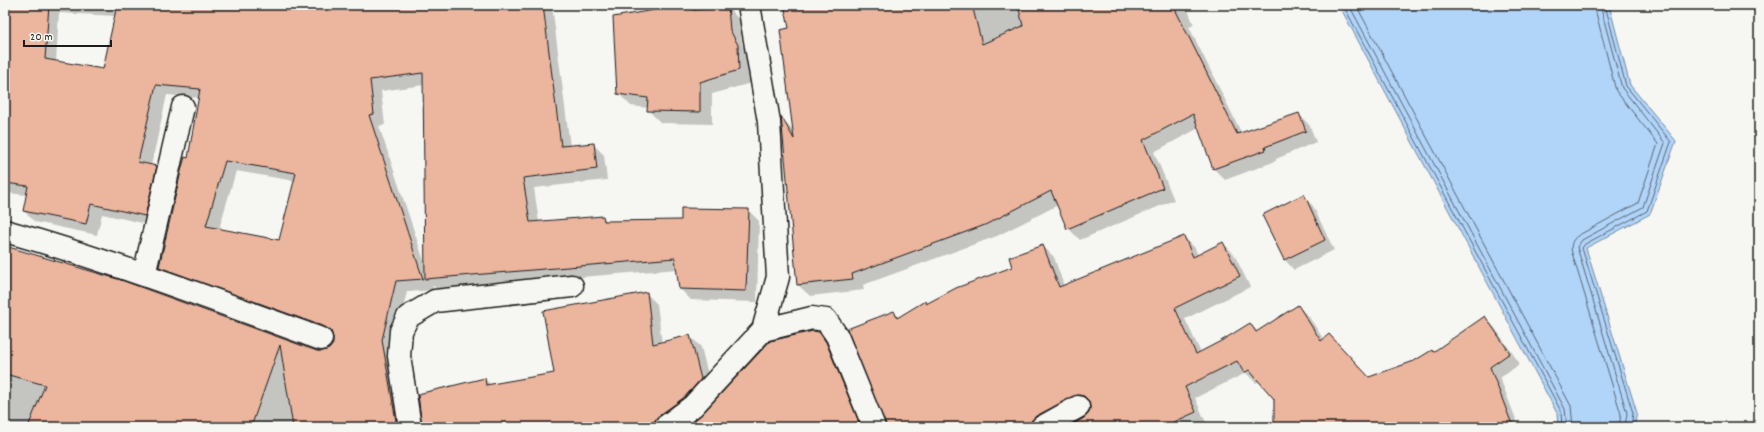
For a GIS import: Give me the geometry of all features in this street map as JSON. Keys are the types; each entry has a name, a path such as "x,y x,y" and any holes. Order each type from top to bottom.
{"street":[{"path":"665,427 693,406 763,330 778,276 769,122 749,5"},
{"path":"144,275 184,107"},
{"path":"5,231 144,275 321,339"},
{"path":"410,427 398,356 401,331 408,317 435,301 572,286"},
{"path":"763,330 812,318 826,320 839,342 874,427"},
{"path":"1042,427 1078,407"}],"water":[{"path":"1339,5 1609,5 1630,85 1676,141 1650,214 1586,248 1637,413 1634,427 1558,427 1557,413"}],"building":[{"path":"5,5 49,5 45,59 103,69 117,5 543,5 561,146 594,143 597,169 523,178 530,222 603,216 604,221 681,220 681,208 749,209 746,291 679,289 675,258 425,279 423,73 370,80 374,114 369,115 423,279 396,281 382,340 397,427 293,427 280,345 251,427 28,427 45,385 5,374 5,246 121,280 317,351 329,349 333,344 333,337 331,331 325,327 159,267 182,167 185,157 188,158 200,89 156,85 138,162 157,166 145,216 91,204 86,224 23,211 28,186 5,183","holes":["225,161 296,173 279,240 206,226"]},
{"path":"655,5 692,5 693,10 728,7 730,30 738,45 739,70 700,82 700,112 647,111 648,98 617,94 613,17 654,10"},
{"path":"784,5 972,5 982,44 1023,26 1018,5 1173,5 1237,134 1299,113 1306,131 1265,147 1266,150 1213,169 1193,114 1143,140 1163,188 1067,229 1051,191 985,225 852,274 853,279 797,285 781,116 794,139 780,30 789,28"},
{"path":"1304,194 1325,240 1284,260 1262,215"},
{"path":"1184,236 1193,257 1223,242 1240,276 1175,308 1196,354 1250,323 1256,332 1298,305 1321,341 1329,334 1369,377 1414,361 1432,350 1433,352 1485,316 1510,353 1490,367 1513,427 1274,427 1274,399 1249,370 1244,373 1237,361 1185,387 1196,412 1163,427 1068,427 1084,418 1089,413 1089,401 1084,396 1078,395 1036,416 1031,421 1030,427 886,427 847,329 894,311 897,318 925,301 926,304 956,288 1012,267 1009,257 1043,245 1059,287"},
{"path":"647,292 653,344 690,335 701,379 685,397 657,417 653,427 422,427 418,394 485,378 486,385 554,373 543,311"},
{"path":"813,331 819,332 826,342 861,427 686,427 702,414 770,341"}]}
